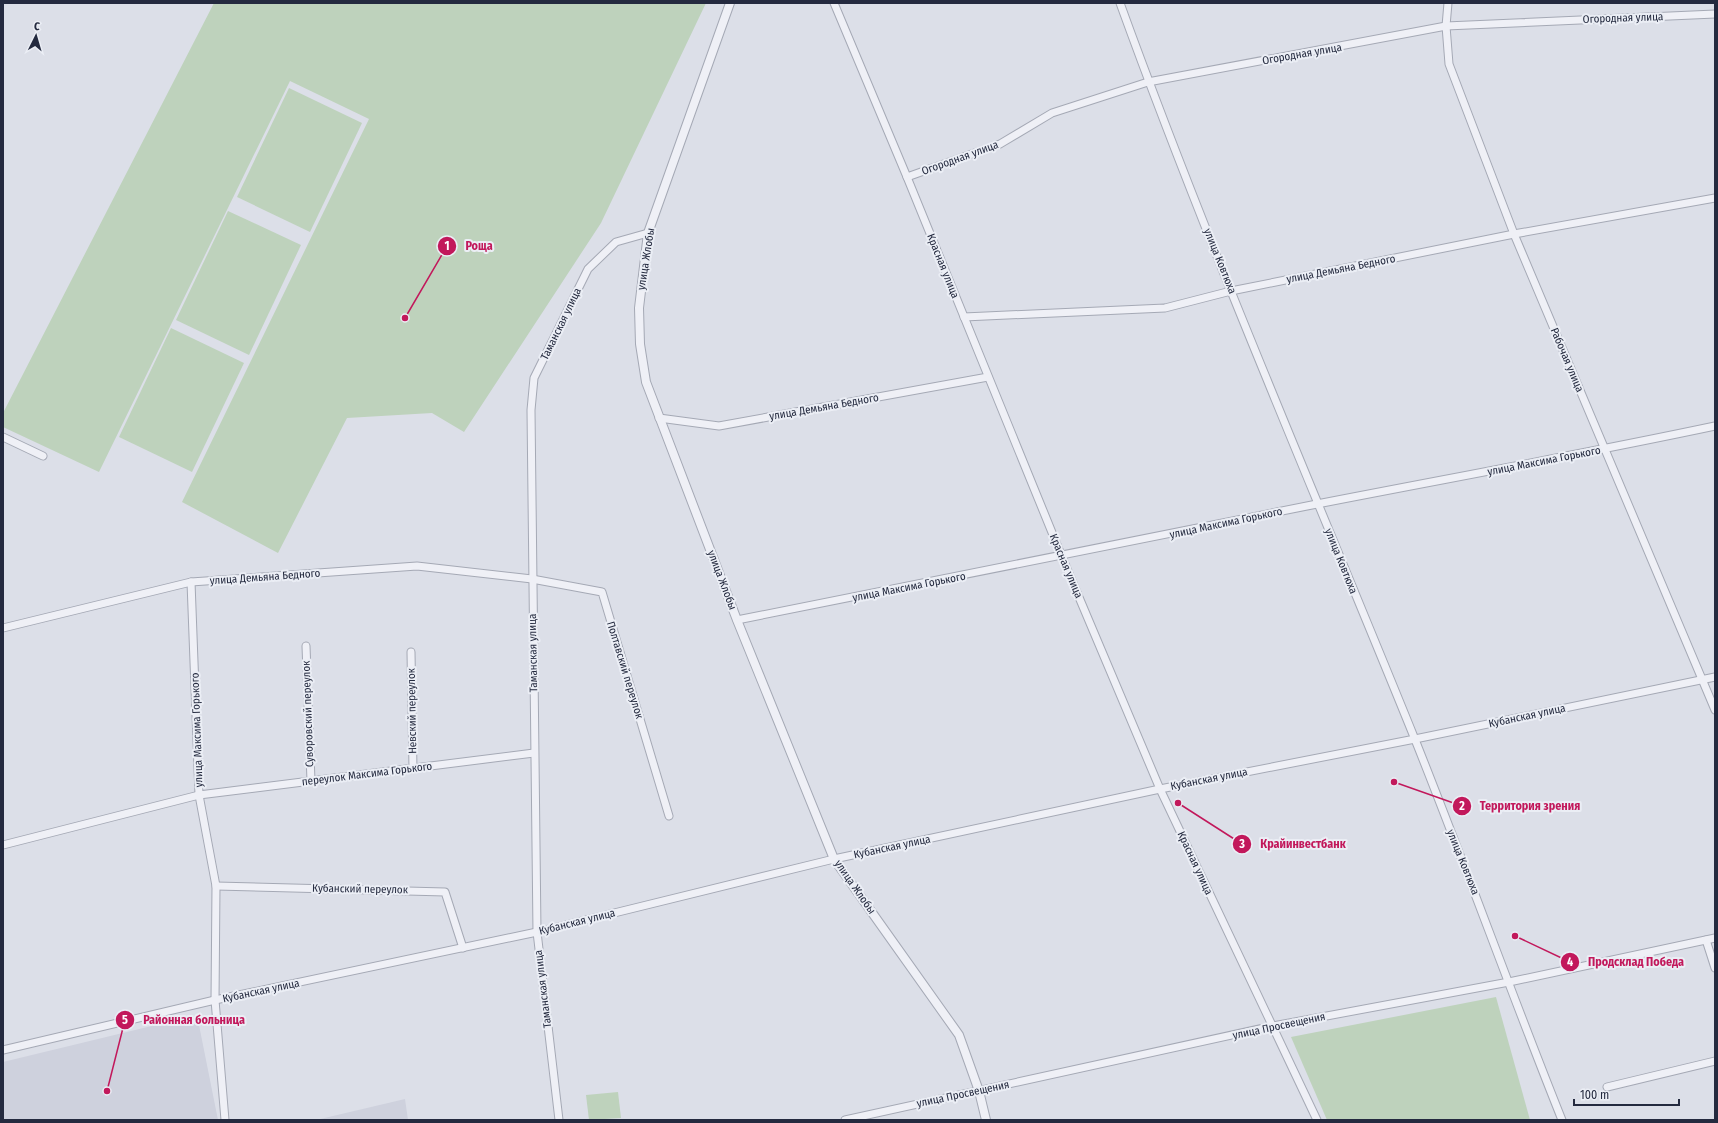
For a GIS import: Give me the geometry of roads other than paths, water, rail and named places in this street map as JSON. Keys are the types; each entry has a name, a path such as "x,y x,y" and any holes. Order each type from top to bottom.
{"street":[{"name":"улица Жлобы","path":"730,3 648,233 639,308 640,344 646,382 737,620 834,859 958,1035 978,1091 986,1120"},
{"name":"Красная улица","path":"834,3 1062,556 1160,789 1317,1120"},
{"name":"улица Ковтюха","path":"1120,3 1148,82 1231,290 1415,739 1562,1120"},
{"name":"Рабочая улица","path":"1448,3 1446,26 1448,64 1514,234 1715,710"},
{"name":"Огородная улица","path":"907,177 1000,144 1052,113 1148,82 1446,26 1715,14"},
{"name":"улица Демьяна Бедного","path":"964,317 1166,308 1231,290 1514,234 1715,198"},
{"name":"Таманская улица","path":"559,1120 536,932 531,410 534,378 588,269 616,242 648,233"},
{"name":"улица Демьяна Бедного","path":"659,418 718,426 988,377"},
{"name":"улица Максима Горького","path":"737,620 1715,426"},
{"path":"3,437 43,456"},
{"name":"улица Демьяна Бедного","path":"3,628 191,582 417,566 532,579"},
{"name":"Полтавский переулок","path":"532,579 602,592 669,816"},
{"name":"улица Максима Горького","path":"3,845 199,795 191,582"},
{"name":"Суворовский переулок","path":"306,646 311,781"},
{"name":"Невский переулок","path":"411,652 413,769"},
{"name":"Кубанская улица","path":"3,1050 215,1000 536,932 834,859 1160,789 1415,739 1715,677"},
{"name":"переулок Максима Горького","path":"199,795 534,753"},
{"path":"199,795 216,886 215,1000 224,1120"},
{"name":"Кубанский переулок","path":"216,886 445,892 463,948"},
{"name":"улица Просвещения","path":"845,1120 1273,1026 1509,982 1715,938"},
{"path":"1706,940 1715,968"},
{"path":"1607,1087 1715,1061"}],"place":[{"name":"Роща","path":"405,318"},
{"name":"Территория зрения","path":"1394,782"},
{"name":"Крайинвестбанк","path":"1178,803"},
{"name":"Продсклад Победа","path":"1515,936"},
{"name":"Районная больница","path":"107,1091"}]}
